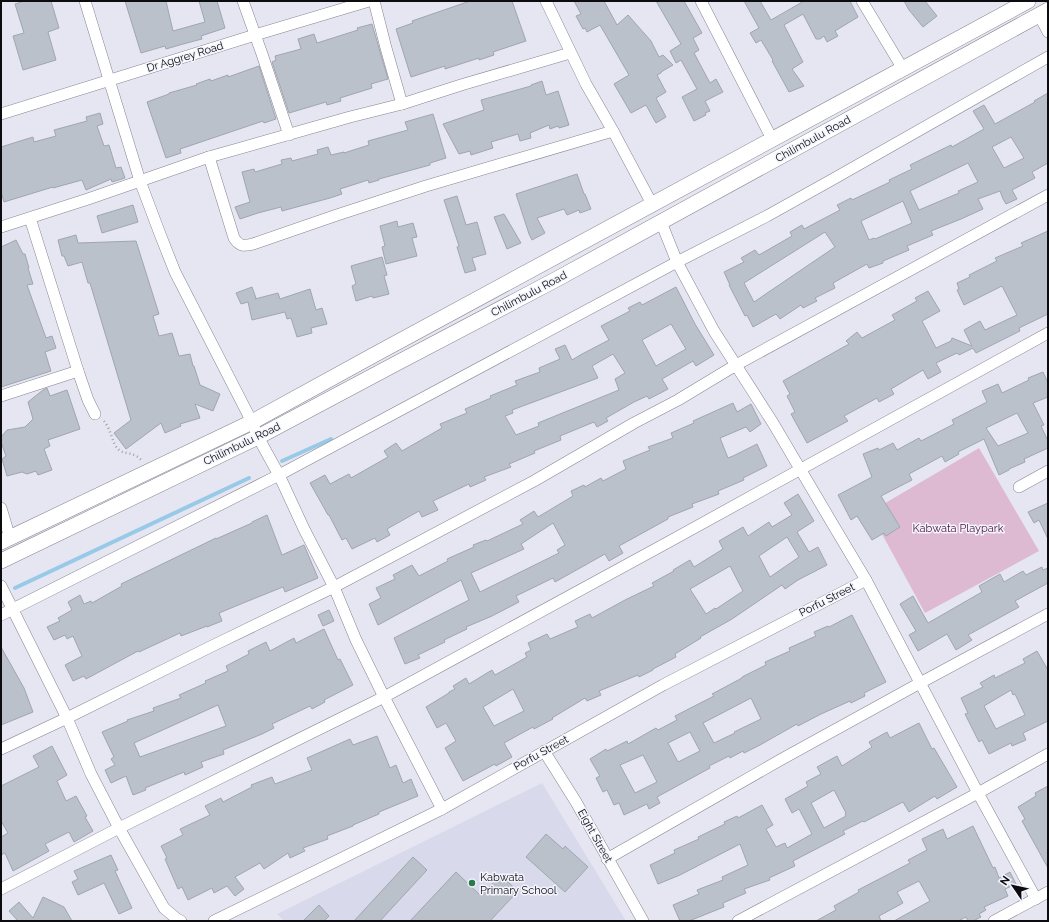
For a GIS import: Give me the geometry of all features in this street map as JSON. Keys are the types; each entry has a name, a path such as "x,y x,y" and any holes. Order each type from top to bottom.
{"main road":[{"name":"Chilimbulu Road","path":"6,540 252,422 1026,2"},
{"name":"Chilimbulu Road","path":"1,561 258,436 548,284 1043,13"}],"street":[{"path":"85,1 140,181 175,272 279,475 304,529 334,587 356,640 442,809"},
{"path":"243,1 289,135"},
{"name":"Dr Aggrey Road","path":"1,114 369,1"},
{"path":"374,1 402,104"},
{"path":"546,1 586,84 652,204"},
{"path":"701,1 772,139"},
{"path":"862,1 903,69"},
{"path":"1043,13 1048,32"},
{"path":"1,227 88,200 209,157 402,104 468,82 570,53"},
{"path":"1,615 279,475 677,262 767,216 1048,57"},
{"path":"209,157 234,238 238,244 244,246 426,186 613,131"},
{"path":"1,749 334,587 534,481 634,423 678,400 736,365 1048,195"},
{"path":"30,218 78,371 88,400 96,414"},
{"path":"661,222 677,262 714,331 774,423 866,580 978,793 1036,899"},
{"path":"1,889 119,828 384,697 1048,333"},
{"path":"1,396 78,371"},
{"path":"1019,487 1048,471"},
{"path":"1,508 6,540"},
{"name":"Porfu Street","path":"214,921 442,809 663,685 866,580"},
{"path":"1,586 67,718 91,774 119,828 164,908 177,919 182,921"},
{"path":"607,859 775,763 1048,614"},
{"name":"Eight Street","path":"544,751 576,802 643,921"},
{"path":"738,921 1048,754"},
{"path":"994,921 1048,892"}],"path":[{"path":"96,414 106,423 116,447 120,451 133,454 140,458 150,470"}],"shaded area":[{"name":"Kabwata Primary School","path":"542,783 626,921 284,921 277,914"}],"green space":[{"name":"Kabwata Playpark","path":"979,448 1039,551 925,613 870,512"}],"building":[{"path":"24,1 51,1 59,28 48,32 56,60 23,70 13,36 24,33 15,4"},
{"path":"125,1 166,1 173,31 205,22 199,1 217,1 225,28 201,36 202,39 166,49 165,46 141,53"},
{"path":"470,1 512,1 526,41 493,52 494,55 479,60 479,58 445,69 445,66 411,77 396,29 413,23 412,21"},
{"path":"574,1 604,1 617,25 628,15 651,41 659,57 663,55 673,65 657,75 666,92 656,98 666,117 656,123 646,105 631,113 614,84 629,75 600,25 587,32 585,28 583,29 576,16 581,14"},
{"path":"656,1 684,1 702,33 693,38 699,50 694,53 710,83 716,79 723,92 705,101 710,111 705,113 706,115 694,121 682,97 697,89 681,60 676,63 670,51 681,44"},
{"path":"744,1 760,1 771,20 804,1 850,1 858,17 835,31 838,36 827,42 824,36 820,39 816,39 803,14 784,25 803,62 792,69 804,86 789,92 761,40 756,43 750,33 759,28"},
{"path":"904,1 925,1 937,16 923,27 909,10"},
{"path":"372,24 388,79 371,84 372,88 340,98 341,101 327,105 326,102 289,113 272,62 276,60 275,56 301,49 298,39 314,34 317,43"},
{"path":"259,66 276,119 264,123 263,121 180,149 181,153 166,158 147,102 210,79 211,81 228,75 228,77"},
{"path":"542,81 546,95 558,91 569,125 559,128 558,126 550,129 549,125 530,133 531,138 520,141 518,134 491,142 493,148 471,155 470,151 459,154 443,124 484,110 481,100 531,86"},
{"path":"1048,93 1048,163 1032,172 1035,178 1012,190 1017,199 1006,204 1000,191 978,199 983,209 931,231 933,235 907,246 909,250 883,261 883,263 869,268 867,264 833,283 835,288 815,298 817,301 803,308 801,305 780,319 776,314 753,327 747,315 745,316 724,272 744,262 741,258 755,250 759,255 792,236 790,232 802,225 804,229 840,210 837,205 851,198 852,200 890,182 889,180 912,169 910,165 951,145 952,147 984,129 973,111 984,105 995,124 1035,102 1034,101","holes":["1011,137 1024,158 1004,168 992,147","968,163 978,182 958,191 959,193 919,210 910,191","903,201 912,223 875,239 869,240 861,221","825,232 835,247 754,302 744,283"]},
{"path":"100,113 103,124 97,126 104,146 109,145 116,168 121,167 125,178 112,182 111,179 86,190 82,180 4,202 1,192 1,147 33,137 34,142 56,136 54,130 87,121 86,117"},
{"path":"433,114 446,158 430,163 430,165 369,183 368,180 340,189 342,194 330,198 282,211 281,207 240,219 235,207 250,202 242,172 254,169 255,172 282,164 281,160 291,158 292,161 318,154 317,150 328,147 331,155 344,153 369,145 368,141 408,130 405,122"},
{"path":"577,174 591,209 580,213 579,210 567,215 564,209 537,218 545,233 532,240 516,194"},
{"path":"457,196 466,225 477,222 486,254 472,258 476,270 465,273 457,247 459,246 444,200"},
{"path":"133,205 138,222 102,233 97,216"},
{"path":"504,214 521,243 507,249 494,217"},
{"path":"397,221 398,227 413,223 417,237 412,238 417,256 386,264 382,247 385,246 380,226"},
{"path":"1048,231 1048,314 1019,328 1020,331 976,353 973,348 959,355 957,353 936,363 941,372 928,379 923,370 891,389 894,394 879,402 877,398 844,416 848,421 807,443 791,414 795,412 787,396 790,394 783,381 849,344 846,341 857,332 862,338 895,320 892,315 917,301 915,298 928,291 940,311 922,321 936,348 951,341 952,338 972,346 964,330 980,321 985,330 1017,315 1002,286 964,305 957,290 959,289 957,283 970,277 969,275 997,261 995,258 1023,246 1021,243"},
{"path":"76,235 78,243 136,241 159,314 153,316 159,336 172,333 179,356 190,354 200,385 220,394 213,411 195,404 200,418 180,424 181,426 165,433 161,423 126,449 114,433 131,420 90,283 88,283 82,262 68,266 64,256 62,256 58,240"},
{"path":"16,240 23,254 25,254 33,284 27,285 46,338 52,336 56,348 45,352 51,371 1,387 1,247"},
{"path":"382,257 387,275 384,276 389,294 373,298 372,296 356,301 352,286 356,284 351,266"},
{"path":"252,287 256,298 255,299 278,293 280,299 310,289 316,310 322,308 327,324 311,328 312,333 297,337 291,318 287,319 285,312 252,320 248,302 241,304 236,293"},
{"path":"676,287 695,324 714,355 696,366 693,361 662,379 668,389 649,399 647,396 634,402 606,418 608,421 597,427 594,422 560,436 561,440 534,451 535,453 509,464 511,467 484,477 486,480 470,487 469,484 433,501 438,510 422,517 419,511 387,529 390,535 377,542 375,538 352,549 346,538 342,540 310,483 325,475 330,484 349,474 351,478 388,457 384,451 396,443 402,451 442,428 440,424 467,413 465,409 491,398 490,396 517,385 515,381 540,372 539,368 560,359 555,349 565,345 572,360 609,340 601,326 630,311 628,308 640,302 642,305","holes":["671,324 686,349 656,366 642,340","613,354 625,373 615,379 619,390 538,423 539,426 516,435 505,416 513,413 512,410 598,378 592,366"]},
{"path":"1043,372 1048,383 1048,397 1033,403 1044,425 1041,426 1048,441 1048,448 1024,459 1025,462 999,475 984,439 958,452 959,454 945,462 942,456 909,474 912,480 881,496 900,527 886,536 884,533 872,540 857,516 851,520 838,495 872,477 863,454 878,448 879,450 893,443 897,450 919,438 921,441 954,424 952,420 987,402 982,391 998,384 1002,393 1029,380 1028,378","holes":["1017,413 1028,433 998,446 986,428"]},
{"path":"47,388 50,396 67,390 80,429 48,440 50,446 44,449 52,470 38,475 36,471 27,474 22,472 7,476 2,459 6,456 1,442 1,437 7,430 25,427 33,419 28,402"},
{"path":"733,403 737,412 751,404 761,424 750,432 746,427 720,438 728,458 757,444 767,466 743,478 744,480 718,491 719,494 692,504 693,507 668,517 668,519 619,546 623,553 609,561 605,554 555,582 553,578 516,596 519,602 466,627 467,629 444,640 445,642 418,655 420,658 405,664 394,638 469,600 461,580 378,625 369,604 381,598 376,588 395,579 393,575 412,565 419,576 448,561 447,559 474,547 473,545 486,540 487,541 523,524 520,520 534,511 538,517 573,496 571,491 584,485 585,487 601,478 603,481 626,469 623,461 650,450 648,447 673,438 671,433 694,423 693,421","holes":["553,523 565,545 557,550 559,553 480,592 471,573 524,549 521,544"]},
{"path":"798,494 814,521 797,532 809,552 818,547 827,565 798,580 785,589 782,585 732,619 700,637 701,638 675,654 676,657 653,670 639,677 638,675 599,691 601,695 587,701 585,698 552,718 553,719 534,729 533,727 504,743 512,757 463,781 445,748 456,741 446,723 437,728 426,707 455,689 453,686 466,678 469,684 492,670 495,675 527,657 525,653 531,650 528,643 547,634 550,639 578,627 575,621 590,614 592,618 654,586 652,583 690,560 694,567 723,549 719,541 743,527 748,536 769,522 772,527 792,515 784,503","holes":["787,537 799,557 770,577 759,556","730,566 743,591 706,614 690,589","513,689 524,711 494,726 483,707"]},
{"path":"1048,503 1048,539 1039,520 1034,523 1028,512"},
{"path":"267,515 282,555 304,545 318,578 285,592 283,587 219,613 222,621 181,636 180,633 139,652 138,651 86,679 84,676 73,681 65,665 82,656 73,636 67,639 65,635 54,640 47,627 60,621 58,618 72,610 68,602 80,595 84,604 91,601 92,603 122,586 121,584"},
{"path":"1042,567 1043,570 1048,568 1048,583 1015,601 1019,607 968,635 972,640 956,650 947,634 918,651 909,635 916,631 900,604 913,596 928,623 982,592 979,586 1000,574 1004,582 1023,571 1026,575"},
{"path":"329,610 334,621 323,626 318,615"},
{"path":"852,615 886,682 864,693 865,696 851,703 850,701 798,726 797,724 744,753 743,751 730,758 729,756 709,766 710,768 657,797 660,803 649,809 647,804 624,815 619,803 614,805 607,790 603,792 596,778 600,776 590,759 606,749 607,751 627,741 628,744 656,728 658,730 677,720 675,716 714,696 712,694 766,665 765,662 790,651 789,648 816,636 814,632 828,626 829,627","holes":["751,698 761,719 714,743 703,723","690,732 700,751 678,762 668,743","643,755 657,782 635,793 620,765"]},
{"path":"324,629 338,660 340,659 353,685 324,700 325,702 312,709 310,706 272,724 274,728 262,734 223,750 224,754 201,762 203,767 185,775 184,772 145,788 146,790 133,795 126,776 111,783 105,770 115,765 111,759 114,757 102,732 128,721 127,720 154,711 153,708 181,698 179,695 228,671 226,666 249,654 248,651 266,642 270,651 294,638 296,643","holes":["218,705 226,726 140,757 134,743"]},
{"path":"1,647 24,688 33,712 1,725"},
{"path":"1037,651 1048,670 1048,721 1023,733 1026,740 1012,746 1011,743 989,754 982,740 979,742 965,714 968,713 961,698 983,687 980,683 994,675 995,678 1025,663 1023,659","holes":["1011,690 1013,695 1015,694 1025,715 996,729 984,706"]},
{"path":"919,723 932,749 934,748 957,787 937,799 935,796 909,812 903,802 864,822 863,821 843,831 845,834 793,861 795,866 769,878 770,880 744,889 746,893 723,903 724,907 689,921 680,921 673,905 699,894 697,890 723,880 722,877 748,865 740,844 680,875 658,884 650,865 675,853 674,850 699,839 698,837 725,824 724,822 737,816 738,818 762,805 773,825 766,829 776,847 785,843 787,848 812,834 799,809 792,813 785,799 808,786 806,782 821,774 817,767 837,756 842,766 872,747 869,742 887,732 890,738","holes":["834,790 846,813 846,816 824,828 811,803"]},
{"path":"377,736 390,768 396,765 403,783 411,779 418,796 379,812 379,814 353,826 327,836 328,839 303,848 305,851 290,858 288,853 264,869 260,863 235,877 244,889 235,896 227,886 214,893 212,888 188,900 182,887 178,889 161,846 183,835 180,829 210,815 205,806 221,798 223,802 252,787 251,785 272,777 275,784 312,770 307,758 350,739 353,745"},
{"path":"52,746 67,775 57,781 66,801 76,796 93,831 74,842 69,832 45,844 49,851 13,871 5,853 1,855 1,837 8,833 1,821 1,786 39,767 33,756"},
{"path":"1048,786 1048,868 1022,821 1025,819 1018,807 1036,796 1035,793"},
{"path":"973,826 993,868 995,867 999,878 1010,872 1016,884 1005,889 1008,896 984,907 986,910 979,914 981,917 973,921 968,921 966,917 958,921 894,921 930,901 919,881 897,892 903,903 879,916 881,921 816,921 836,910 834,906 859,892 858,890 910,863 908,860 927,850 922,839 943,829 947,839"},
{"path":"546,834 563,849 565,846 588,867 565,892 526,857"},
{"path":"111,855 118,870 115,871 132,908 119,914 104,883 78,895 72,882 78,879 74,871"},
{"path":"413,857 427,870 380,921 354,921"},
{"path":"456,872 481,896 500,875 518,891 490,921 410,921"},
{"path":"43,897 64,907 72,921 18,921 9,911 19,902 33,918"},
{"path":"319,905 329,916 324,921 303,921"}],"waterway":[{"path":"282,461 331,439"},
{"path":"15,588 249,478"}],"place":[{"name":"Kabwata Primary School","path":"472,883"}]}
